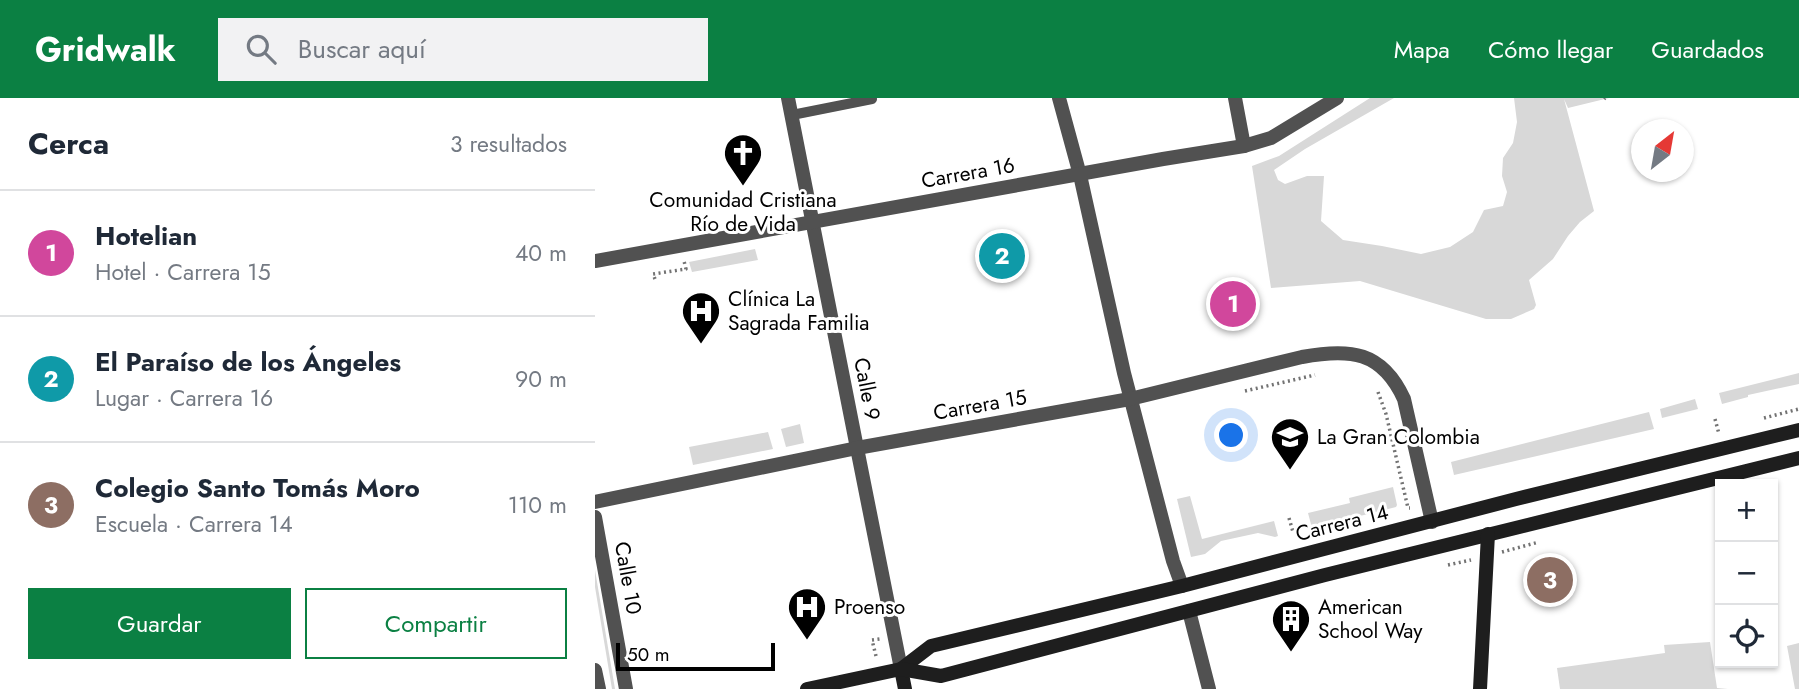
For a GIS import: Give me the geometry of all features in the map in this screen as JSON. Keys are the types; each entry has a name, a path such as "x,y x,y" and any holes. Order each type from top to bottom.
{"main road":[{"name":"Carrera 14","path":"901,669 931,646 1182,586 1516,499 1799,430"},
{"name":"Carrera 14","path":"807,689 901,669 941,676 1489,534 1799,458"},
{"path":"1480,689 1489,534"},
{"name":"Calle 9","path":"901,669 905,689"}],"street":[{"name":"Calle 9","path":"788,98 901,669"},
{"path":"1059,98 1080,175 1131,399 1173,561 1182,586"},
{"path":"1235,98 1244,146"},
{"name":"Carrera 16","path":"595,261 1244,146 1271,138 1337,98"},
{"name":"Carrera 15","path":"595,502 857,448 1131,399 1341,352 1371,361 1385,369 1396,383 1404,399 1427,503"},
{"path":"1427,503 1432,522"},
{"name":"Calle 10","path":"595,517 626,689"},
{"path":"1189,611 1209,689"},
{"path":"595,670 599,689"}],"lane":[{"path":"792,115 872,99"}],"path":[{"path":"1239,393 1316,374"},
{"path":"1377,388 1386,414 1408,508 1427,503"},
{"path":"1758,420 1799,410"},
{"path":"1289,518 1293,532"},
{"path":"1447,565 1539,542"}],"shaded area":[{"path":"1370,98 1394,98 1274,170 1278,180 1285,184 1307,176 1324,176 1321,221 1343,240 1421,254 1450,247 1473,232 1484,210 1503,206 1507,192 1502,176 1503,158 1513,143 1517,122 1514,98 1609,98 1568,108 1564,99 1594,211 1568,236 1553,259 1529,280 1536,305 1534,309 1511,319 1486,319 1360,281 1271,288 1252,166 1279,156"},
{"path":"755,249 758,260 692,272 689,262"},
{"path":"1799,373 1799,384 1748,395 1722,404 1719,393"},
{"path":"1695,399 1698,409 1662,418 1660,409"},
{"path":"1649,412 1654,429 1454,475 1451,462"},
{"path":"800,424 804,443 786,447 781,429"},
{"path":"768,432 773,449 693,465 689,447"},
{"path":"1393,487 1396,507 1312,528 1308,513 1350,503 1349,498"},
{"path":"1190,496 1202,539 1274,521 1278,536 1258,533 1221,541 1205,554 1191,557 1177,499"},
{"path":"595,570 615,689 612,689 595,587"},
{"path":"1710,642 1717,688 1728,689 1560,689 1557,668 1665,653 1664,645"},
{"path":"1799,643 1799,689 1795,689 1787,646"}],"place":[{"name":"Comunidad Cristiana Río de Vida","path":"743,187"},
{"name":"El Paraíso de los Ángeles","path":"1002,256"},
{"name":"Hotelian","path":"1233,304"},
{"name":"Clínica La Sagrada Familia","path":"701,345"},
{"name":"La Gran Colombia","path":"1290,471"},
{"name":"Colegio Santo Tomás Moro","path":"1550,580"},
{"name":"Proenso","path":"807,641"},
{"name":"American School Way","path":"1291,653"}]}
